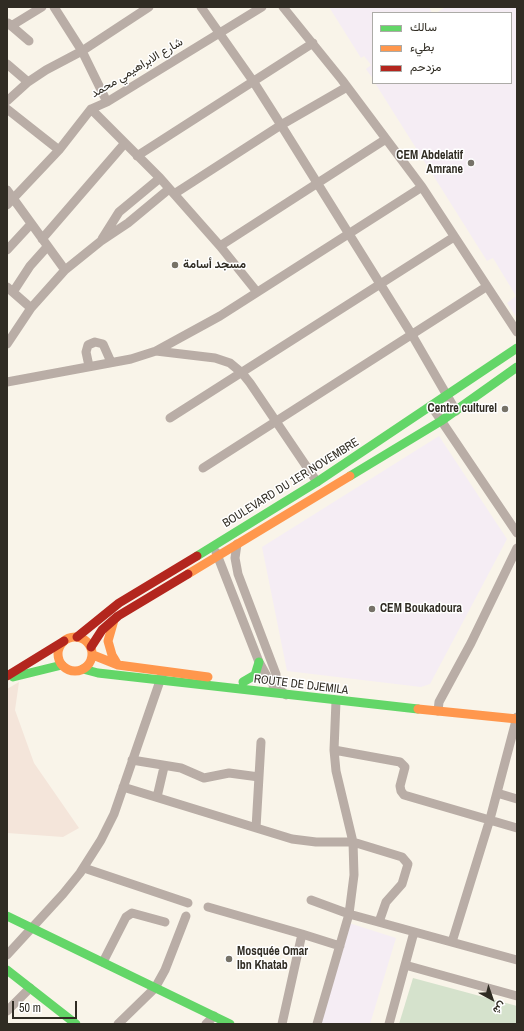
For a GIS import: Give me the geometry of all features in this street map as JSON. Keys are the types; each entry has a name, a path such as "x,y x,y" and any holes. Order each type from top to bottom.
{"main road":[{"name":"BOULEVARD DU 1ER NOVEMBRE","path":"77,637 118,603 317,482 447,397 517,348"},
{"name":"BOULEVARD DU 1ER NOVEMBRE","path":"92,651 102,630 114,619 171,583 217,557 441,421 517,367"},
{"path":"165,574 171,583"},
{"path":"114,619 108,641 112,655 118,665"},
{"path":"7,677 64,641 77,637 85,640 92,651 90,664 83,669 70,670 62,665 58,652 64,641"},
{"name":"ROUTE DE DJEMILA","path":"92,651 118,665 243,682 272,689 287,695 336,701 438,707"},
{"path":"243,682 255,675 259,662"},
{"path":"7,677 62,665"},
{"name":"ROUTE DE DJEMILA","path":"83,669 160,680 272,689 517,716"},
{"path":"7,916 230,1024"},
{"path":"7,970 76,1024"}],"street":[{"path":"29,41 9,24 42,7"},
{"path":"54,7 82,50 107,102"},
{"path":"7,101 28,82 82,50 149,7"},
{"path":"202,7 253,81 281,125 316,184 412,335 456,411"},
{"name":"شارع الابراهيمي محمد","path":"10,202 58,150 91,109 107,102 262,7"},
{"path":"282,7 313,43 422,187 486,287 517,332"},
{"path":"137,156 313,43"},
{"path":"7,64 28,82"},
{"path":"7,344 31,308 64,270 101,241 171,191 347,87"},
{"path":"7,109 58,150"},
{"path":"91,109 160,178 220,246 257,292"},
{"path":"220,246 386,139"},
{"path":"42,239 125,143"},
{"path":"101,241 119,212 160,178"},
{"path":"7,382 111,362 156,351 220,316 422,187"},
{"path":"7,190 10,202 32,224 64,270"},
{"path":"7,250 32,224"},
{"path":"170,418 454,237"},
{"path":"31,308 10,290 47,247"},
{"path":"203,468 486,287"},
{"path":"89,366 86,352 88,345 95,342 104,344 111,362"},
{"path":"156,351 215,358 230,363 242,372 317,482"},
{"path":"432,407 517,534"},
{"path":"218,543 217,557 259,662 272,689"},
{"path":"237,544 236,558 238,574 276,674 272,689"},
{"path":"438,707 517,548"},
{"path":"7,955 63,894 84,868 101,840 111,821 163,670"},
{"path":"317,1024 349,914 354,875 353,842 336,771 334,750 336,701"},
{"path":"452,942 490,820 517,716"},
{"path":"256,828 261,742"},
{"path":"334,750 400,762 405,768 400,786 404,795 517,828"},
{"path":"132,760 164,767 181,768 204,778 229,773 259,777"},
{"path":"158,798 164,767"},
{"path":"123,787 292,839 316,842 353,842 402,857 408,864 402,884 386,902 379,922"},
{"path":"497,793 517,799"},
{"path":"84,868 188,903"},
{"path":"311,900 349,914 517,960"},
{"path":"208,907 340,946"},
{"path":"103,962 126,917 132,913 165,922"},
{"path":"118,1024 155,988 165,970 186,916"},
{"path":"389,1024 414,932"},
{"path":"282,1024 302,934"},
{"path":"405,965 517,996"},
{"path":"7,1011 30,988"},
{"path":"206,1024 214,1016"}],"shaded area":[{"path":"329,7 429,7 432,12 372,12 372,78 366,69 371,65 364,56 361,58"},
{"name":"CEM Abdelatif Amrane","path":"446,7 517,7 517,318 507,303 516,296 493,258 487,261 376,84 512,84 512,12 438,12"},
{"name":"CEM Boukadoura","path":"439,436 507,539 430,684 421,687 287,671 262,547"},
{"path":"19,682 15,710 34,763 79,828 63,837 7,833 7,689"},
{"path":"349,923 396,938 370,1024 320,1024"}],"green space":[{"path":"413,978 517,1006 517,1024 399,1024"}],"traffic: fast":[{"path":"197,556 317,482 517,348"},
{"path":"350,476 441,421 517,367"},
{"path":"243,682 255,675 259,662"},
{"path":"13,677 62,665"},
{"path":"83,669 98,673 418,709"},
{"path":"7,916 230,1024"},
{"path":"7,970 76,1024"}],"traffic: slow":[{"path":"188,574 350,476"},
{"path":"114,620 108,641 112,655 118,665"},
{"path":"72,637 78,637 82,638 89,644 92,654 91,661 85,668 78,671 72,671 68,670 61,664 58,657 58,651 59,647 65,640 72,637"},
{"path":"93,655 118,665 208,677"},
{"path":"418,709 517,719"}],"traffic: jam":[{"path":"77,637 119,603 197,556"},
{"path":"91,647 102,630 118,616 188,574"},
{"path":"7,676 64,641"}],"place":[{"name":"CEM Abdelatif Amrane","path":"471,163"},
{"name":"مسجد أسامة","path":"175,265"},
{"name":"Centre culturel","path":"505,409"},
{"name":"CEM Boukadoura","path":"372,609"},
{"name":"Mosquée Omar Ibn Khatab","path":"229,959"}]}
